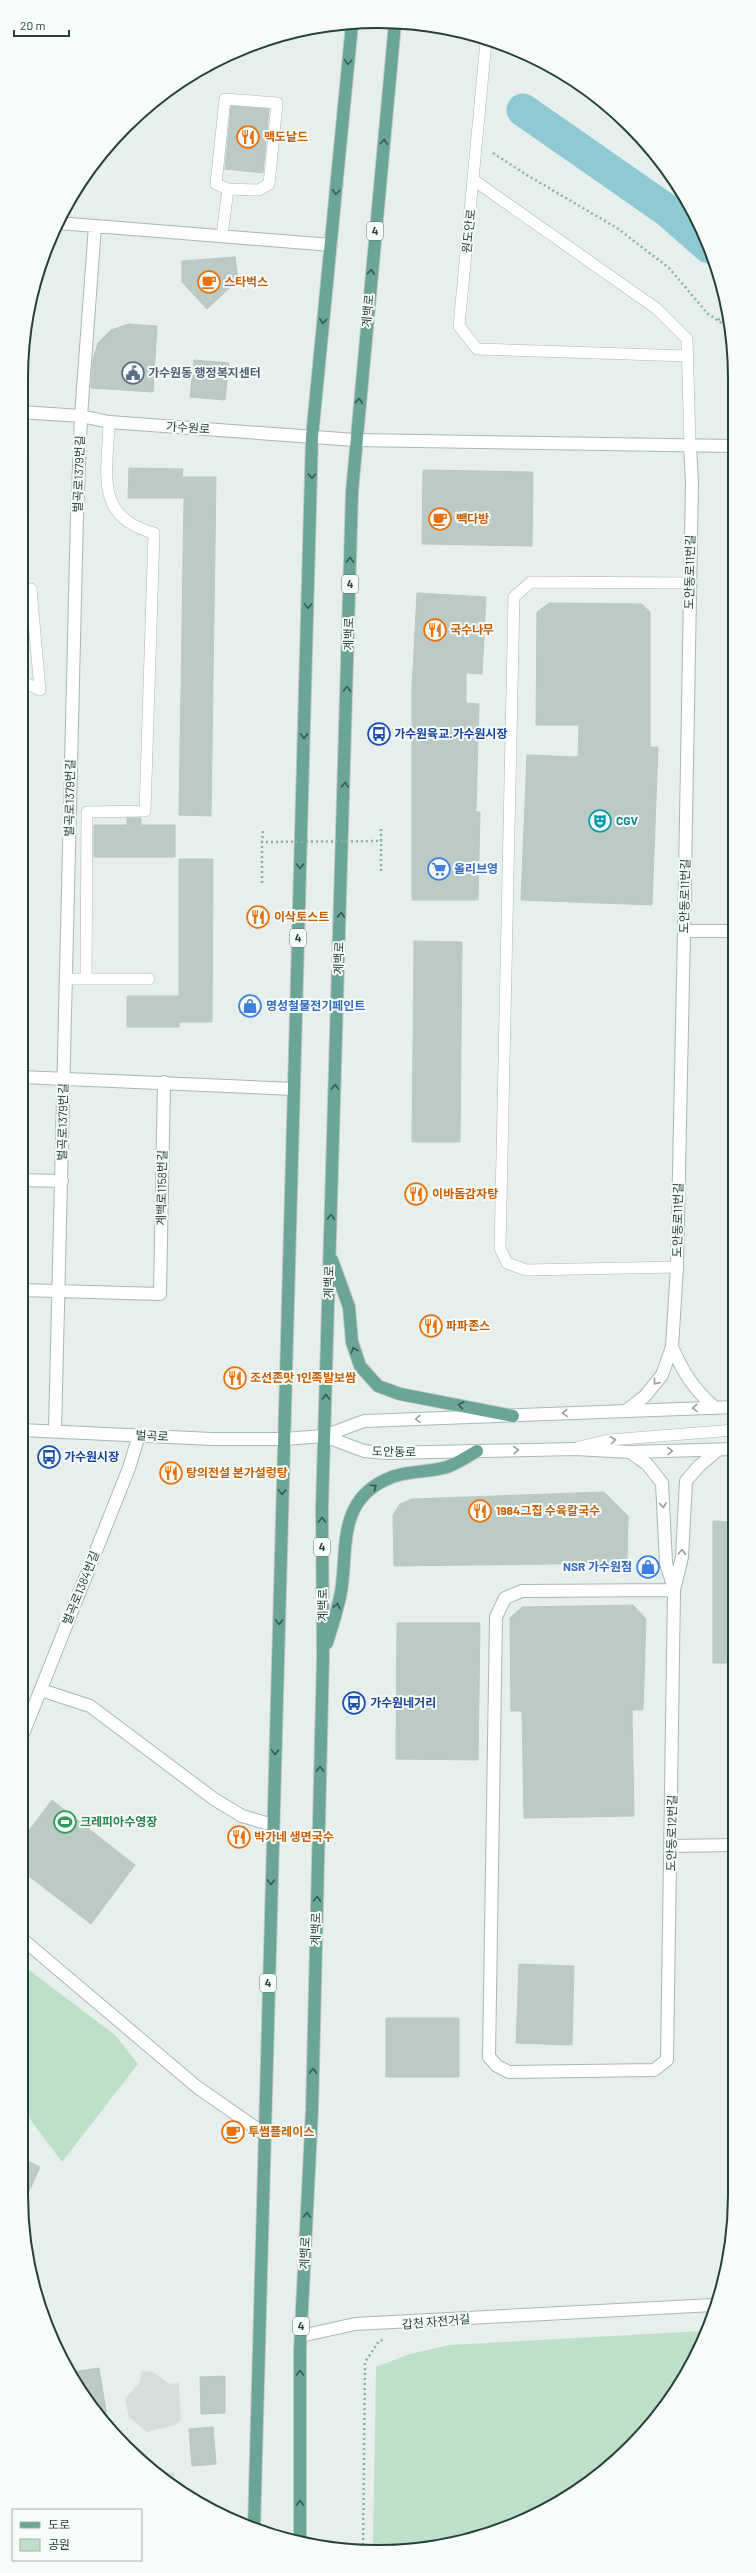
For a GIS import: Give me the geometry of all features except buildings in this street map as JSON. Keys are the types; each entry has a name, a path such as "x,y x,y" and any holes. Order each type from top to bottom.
{"main road":[{"name":"4","path":"254,2522 263,2133 312,438 351,29"},
{"name":"계백로","path":"300,2536 301,2336 312,2110 323,1657 322,1508 355,440 394,29"},
{"path":"330,1256 349,1307 352,1342 360,1366 378,1386 400,1394 513,1416"},
{"path":"323,1657 341,1592 345,1532 355,1509 365,1493 385,1480 411,1471 447,1467 477,1452"}],"street":[{"path":"64,223 331,245"},
{"name":"벌곡로1379번길","path":"55,1431 81,416 95,226"},
{"name":"가수원로","path":"28,412 81,416 109,422 355,440"},
{"path":"355,440 728,446"},
{"name":"도안동로11번길","path":"672,1347 677,1267 684,931 689,583 692,483 690,446"},
{"path":"684,931 728,931"},
{"path":"28,1077 164,1082 294,1089"},
{"name":"계백로1158번길","path":"59,1291 160,1294 164,1082"},
{"path":"28,1180 62,1181"},
{"path":"28,1290 59,1291"},
{"path":"627,1410 646,1396 662,1375 672,1347"},
{"path":"672,1347 686,1377 697,1391 715,1408"},
{"path":"324,1436 364,1421 728,1407"},
{"name":"벌곡로","path":"28,1430 284,1439 324,1436"},
{"name":"벌곡로1384번길","path":"28,1722 129,1468 139,1435"},
{"name":"도안동로","path":"324,1436 364,1451 386,1454 575,1449 630,1452 728,1450"},
{"path":"674,1590 682,1558 686,1481 699,1466 718,1450"},
{"path":"630,1452 647,1464 662,1483 666,1563 674,1590"},
{"name":"도안동로12번길","path":"674,1590 672,1846 667,2060 654,2070 509,2072 498,2066 489,2057 496,1616 505,1598 522,1591 674,1590"},
{"path":"41,1690 90,1706 214,1799 242,1816 273,1825"},
{"path":"672,1846 728,1845"},
{"path":"28,1944 197,2087 263,2133"},
{"path":"301,2336 355,2324 710,2305"}],"lane":[{"path":"486,45 474,181 657,309 687,339 686,356 690,446"},
{"path":"225,99 277,104 269,184 259,190 228,189 216,184 225,99"},
{"name":"원도안로","path":"474,181 459,326 477,349 686,356"},
{"path":"222,236 228,189"},
{"path":"86,979 87,812 145,811 154,533 139,529 121,518 108,497 109,422"},
{"path":"677,1267 526,1270 507,1263 500,1248 514,597 530,582 689,583"},
{"path":"28,684 40,690 31,589"},
{"path":"66,979 149,979"},
{"path":"575,1449 609,1440 728,1430"}],"path":[{"path":"493,152 525,174 617,228 669,268 708,314 724,324"},
{"path":"708,314 723,322"},
{"path":"381,829 381,871"},
{"path":"262,883 263,831"},
{"path":"262,842 381,842"},
{"name":"갑천 자전거길","path":"363,2544 365,2362 379,2341 393,2336"}],"shaded area":[{"path":"141,2371 153,2372 169,2384 179,2383 181,2419 175,2425 147,2432 129,2417 125,2399 140,2382"},
{"path":"174,2472 174,2480 165,2473"}],"green space":[{"path":"28,1969 115,2035 138,2064 62,2162 28,2116"},
{"path":"700,2331 681,2370 656,2408 641,2426 609,2458 572,2486 533,2509 469,2533 424,2542 373,2545 376,2367 410,2354 450,2345"}],"waterway":[{"path":"523,110 668,211 698,238"}],"place":[{"name":"맥도날드","path":"248,137"},
{"name":"스타벅스","path":"209,282"},
{"name":"가수원동 행정복지센터","path":"133,373"},
{"name":"빽다방","path":"440,519"},
{"name":"국수나무","path":"435,630"},
{"name":"가수원육교.가수원시장","path":"379,734"},
{"name":"CGV","path":"600,821"},
{"name":"올리브영","path":"439,869"},
{"name":"이삭토스트","path":"258,917"},
{"name":"명성철물전기페인트","path":"250,1006"},
{"name":"이바돔감자탕","path":"416,1194"},
{"name":"파파존스","path":"431,1326"},
{"name":"조선존맛 1인족발보쌈","path":"235,1378"},
{"name":"가수원시장","path":"49,1457"},
{"name":"탕의전설 본가설렁탕","path":"171,1473"},
{"name":"1984그집 수육칼국수","path":"480,1511"},
{"name":"NSR 가수원점","path":"648,1567"},
{"name":"가수원네거리","path":"354,1703"},
{"name":"크레피아수영장","path":"65,1822"},
{"name":"박가네 생면국수","path":"239,1837"},
{"name":"투썸플레이스","path":"233,2132"}]}
